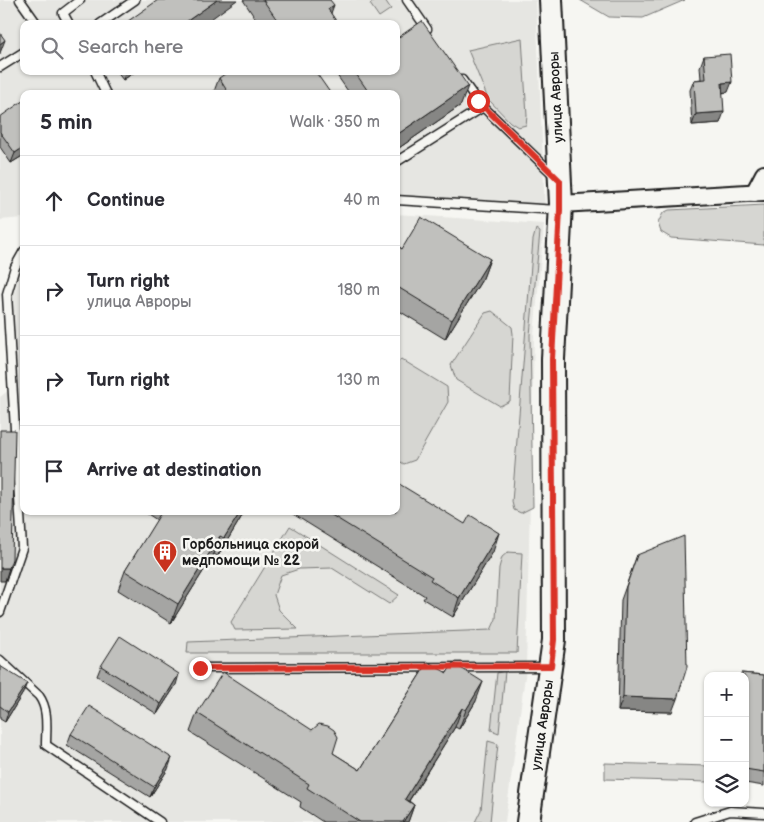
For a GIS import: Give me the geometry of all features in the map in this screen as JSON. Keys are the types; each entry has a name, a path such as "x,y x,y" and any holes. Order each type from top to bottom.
{"street":[{"name":"улица Авроры","path":"528,822 554,640 552,359 560,181 552,0"},
{"path":"560,207 759,193 764,174"}],"lane":[{"path":"20,0 34,20"},
{"path":"67,20 63,14 80,0"},
{"path":"106,20 135,0"},
{"path":"407,0 434,39"},
{"path":"0,66 20,54"},
{"path":"456,70 483,107 560,181"},
{"path":"97,75 104,90"},
{"path":"400,159 483,107"},
{"path":"400,200 560,207"},
{"path":"20,258 15,267 7,294 20,514"},
{"path":"0,612 22,548 20,515"},
{"path":"0,660 39,696 44,703 46,710 46,745 160,822"},
{"path":"200,668 551,666"},
{"path":"695,822 730,811 764,813"}],"shaded area":[{"path":"0,0 536,0 545,212 400,202 400,90 20,90 20,218 0,220"},
{"path":"375,0 385,0 391,9 379,17 370,4"},
{"path":"580,0 685,0 643,18 609,17"},
{"path":"522,38 527,116 526,125 518,127 510,122 488,99 468,50"},
{"path":"764,205 764,245 671,238 661,232 658,223 663,213 669,210"},
{"path":"400,214 544,224 534,335 526,669 505,822 0,822 0,397 18,383 13,295 20,275 20,515 400,515"},
{"path":"536,229 540,232 530,335 533,507 521,513 514,510 512,502 533,240"},
{"path":"492,311 512,327 513,334 510,401 500,406 456,380 451,365 485,313"},
{"path":"400,360 447,387 448,402 415,460 404,464 400,462"},
{"path":"290,526 399,595 389,604 332,568 299,569 281,575 274,595 279,610 298,629 235,630 231,622"},
{"path":"508,552 522,553 517,653 187,653 188,642 491,630 496,619 499,568 502,557"},
{"path":"505,671 499,733 491,730 497,673"},
{"path":"488,741 498,744 490,822 475,822 481,810"},
{"path":"605,763 704,766 704,782 605,779"}],"building":[{"path":"158,0 217,0 189,20 130,20"},
{"path":"263,0 330,0 334,5 328,9 335,20 277,20"},
{"path":"422,21 468,86 400,133 400,90 367,90 357,75 400,75 400,36"},
{"path":"0,33 5,40 0,44"},
{"path":"730,54 732,82 722,83 724,112 696,114 694,80 706,79 704,56"},
{"path":"223,75 318,75 328,90 226,90 219,78"},
{"path":"20,103 20,150 15,153 0,132 0,117"},
{"path":"421,217 490,259 452,320 400,288 400,248 402,249"},
{"path":"0,430 15,430 12,559 9,568 0,568"},
{"path":"400,484 465,524 470,515 499,533 459,598 430,580 432,577 331,515 400,515"},
{"name":"Горбольница скорой медпомощи № 22","path":"160,515 238,515 224,538 220,536 178,604 125,571"},
{"path":"684,536 687,667 677,699 623,697 626,587 637,555"},
{"path":"120,636 179,674 161,704 101,666"},
{"path":"428,662 447,673 453,663 483,682 466,710 462,708 405,799 414,805 403,822 360,822 307,788 309,784 197,713 223,672 312,730 319,724 334,730 338,737 333,753 360,770"},
{"path":"0,666 27,683 8,712 0,706"},
{"path":"749,674 764,675 764,772 749,770"},
{"path":"89,706 172,758 154,787 71,734"}],"place":[{"name":"Горбольница скорой медпомощи № 22","path":"165,573"}],"route":[{"path":"200,668 551,666 554,640 552,359 561,204 560,181 478,101"}]}
